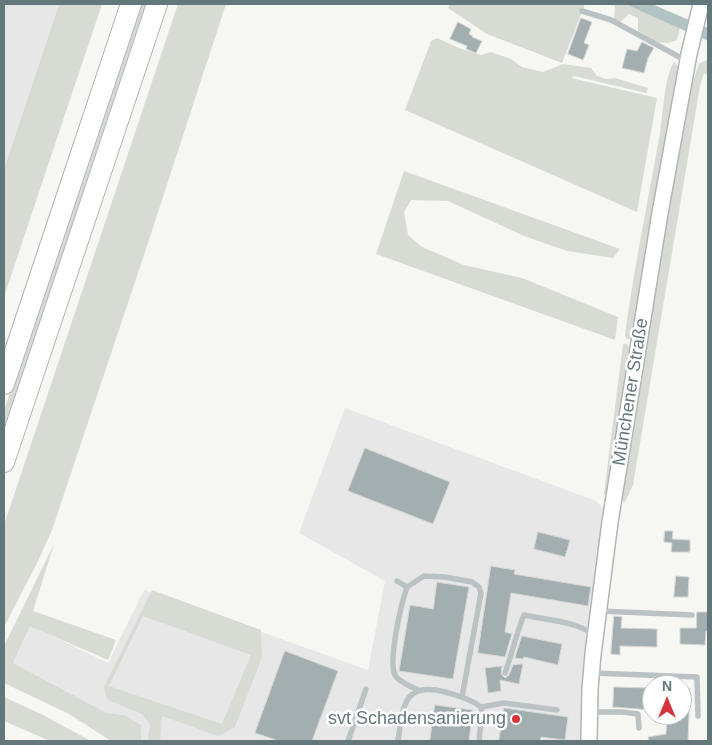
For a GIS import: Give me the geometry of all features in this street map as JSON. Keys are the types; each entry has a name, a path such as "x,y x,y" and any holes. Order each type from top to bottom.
{"highway":[{"path":"4,384 131,4"},
{"path":"4,462 157,4"}],"main road":[{"name":"Münchener Straße","path":"589,741 591,673 597,611 660,213 691,45 700,8"}],"lane":[{"path":"582,10 610,20 688,62"},
{"path":"418,690 396,677 392,667 402,603 406,587 424,576 445,577 472,582 479,587 481,593 462,697"},
{"path":"398,581 406,587"},
{"path":"597,611 692,615"},
{"path":"505,673 524,615 571,625 587,630 594,635"},
{"path":"591,673 697,677 698,716"},
{"path":"398,741 403,709 411,695 418,690 426,689 438,690 462,697 475,702 481,707 479,741"},
{"path":"348,741 366,690"},
{"path":"481,707 504,703 557,710"},
{"path":"589,712 638,714 639,728"}],"shaded area":[{"path":"4,4 59,4 4,169"},
{"path":"59,4 102,4 4,297 4,169"},
{"path":"140,4 148,4 4,434 4,411"},
{"path":"178,4 226,4 52,530 4,627 4,525"},
{"path":"450,4 585,4 562,63 487,34 448,8"},
{"path":"610,4 625,4 680,28 677,40 661,43 652,40 638,31 638,18 629,14 620,22 614,19 615,6"},
{"path":"625,4 652,4 708,28 708,41"},
{"path":"437,38 481,55 491,52 511,59 522,67 543,72 563,64 591,68 597,76 606,79 615,78 648,88 646,93 574,76 571,78 657,98 637,212 405,110 431,41"},
{"path":"708,59 708,75 704,73 700,86 633,485 625,502 623,501 623,486 685,104 699,64"},
{"path":"674,62 679,69 678,76 656,193 633,336 631,339 627,339 625,335 660,133 666,86"},
{"path":"404,171 620,249 613,258 567,251 524,236 448,201 411,200 404,212 408,235 422,247 464,265 522,278 618,317 615,340 376,254"},
{"path":"623,344 631,347 607,494 604,494"},
{"path":"345,408 596,501 617,520 583,741 141,741 141,725 125,715 107,713 13,663 30,625 108,663 144,590 368,670 385,581 299,533"},
{"path":"54,544 33,611 116,640 108,660 30,626 13,663 107,713 125,715 141,725 141,741 111,741 69,714 4,683 4,646"},
{"path":"152,590 261,630 262,657 235,727 218,736 162,716 160,741 148,741 150,724 142,714 108,700 104,687","holes":["143,616 251,655 222,724 109,686"]},
{"path":"4,697 43,715 91,741 50,741 4,721"}],"building":[{"path":"581,18 592,22 584,43 589,45 583,60 568,54"},
{"path":"458,22 471,29 469,34 472,37 482,41 476,53 466,49 467,46 450,39"},
{"path":"642,42 654,48 648,58 644,73 622,68 627,49 637,51"},
{"path":"365,448 450,482 433,524 348,491"},
{"path":"665,531 673,531 672,539 690,540 690,552 671,552 672,543 664,542"},
{"path":"538,532 570,540 565,557 534,549"},
{"path":"491,566 515,570 514,574 591,587 588,606 511,593 505,632 512,634 505,657 478,653"},
{"path":"676,576 689,577 688,597 674,597"},
{"path":"437,582 469,587 453,679 399,671 410,605 433,609"},
{"path":"697,612 708,612 708,631 706,631 705,645 680,644 680,628 696,628"},
{"path":"614,616 622,617 621,628 657,629 657,647 620,646 620,655 611,654"},
{"path":"522,636 562,644 558,665 524,657 523,659 515,658"},
{"path":"285,651 338,671 312,741 279,741 255,733"},
{"path":"523,664 519,684 500,680 501,691 488,693 485,668 502,666 501,674 505,678 509,675 513,665"},
{"path":"614,687 642,688 642,709 613,707"},
{"path":"435,705 473,710 469,741 430,741"},
{"path":"504,708 568,717 565,740 541,737 540,741 499,741"},
{"path":"666,725 689,725 688,741 649,741 648,737 666,734"}],"place":[{"name":"svt Schadensanierung","path":"516,719"}]}
